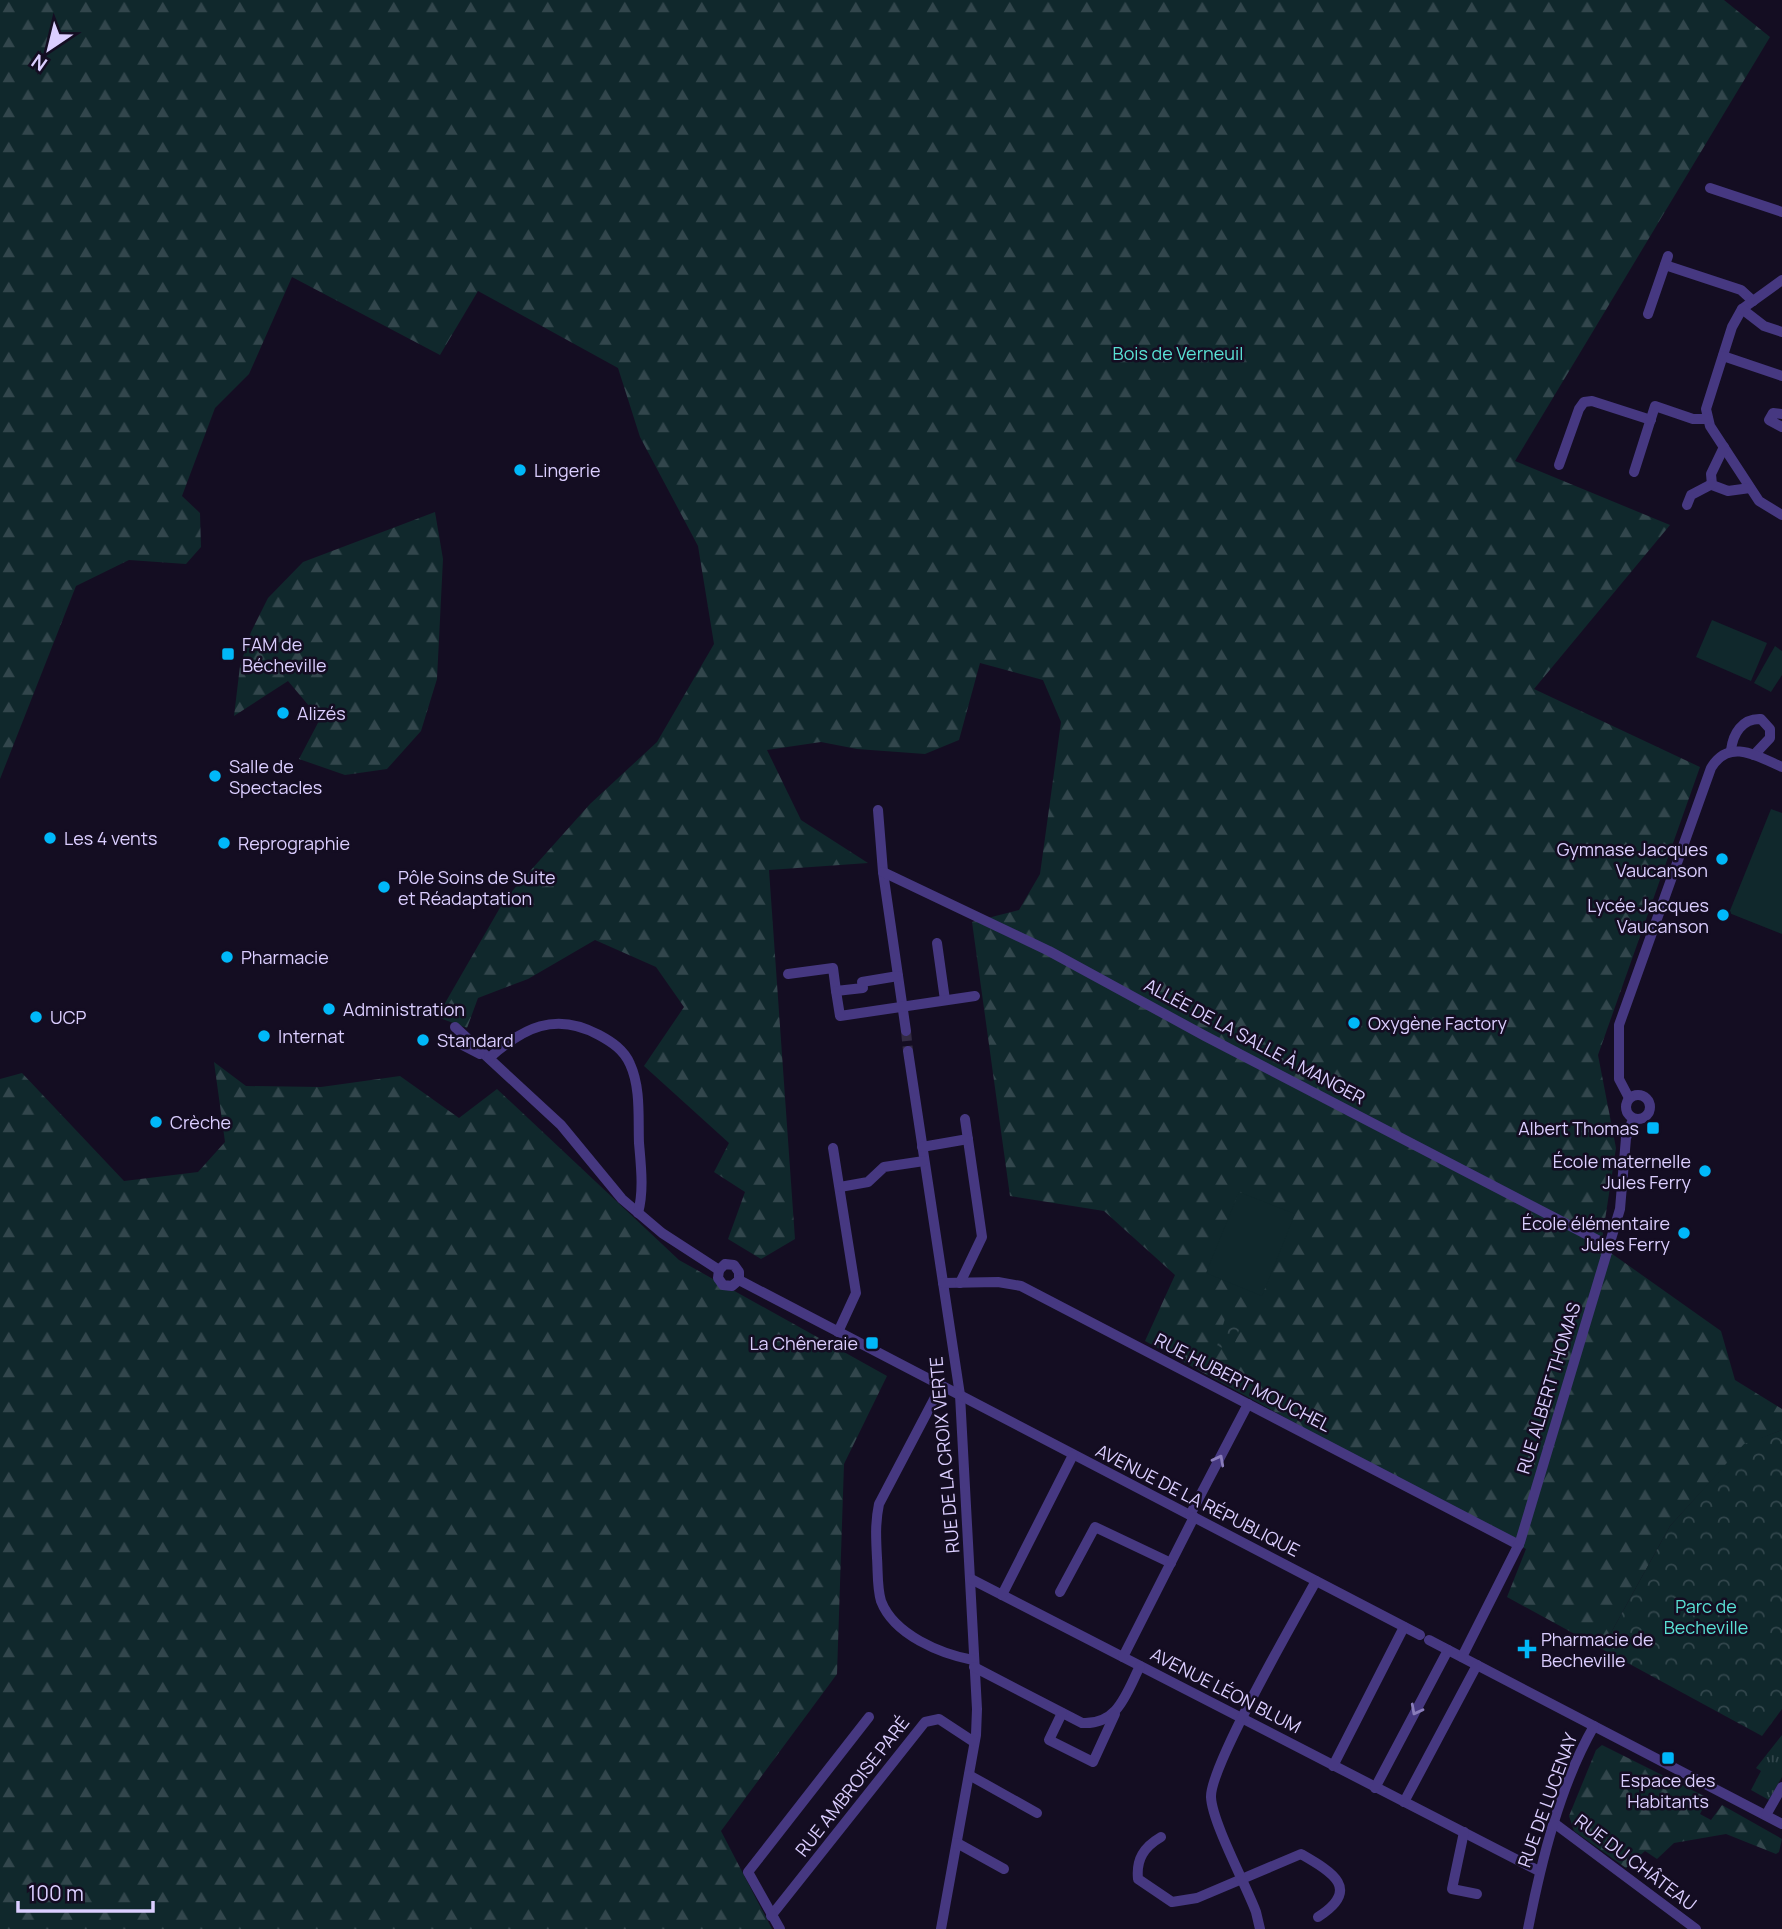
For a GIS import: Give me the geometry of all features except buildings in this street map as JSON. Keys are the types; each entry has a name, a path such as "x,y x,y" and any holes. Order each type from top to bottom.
{"street":[{"path":"1710,188 1782,212"},
{"path":"1648,314 1666,261 1741,290 1753,301"},
{"path":"1782,279 1742,309 1732,327 1706,409 1724,447 1759,501 1782,514"},
{"path":"1742,309 1764,326 1782,332"},
{"path":"1723,356 1782,376"},
{"path":"1559,466 1578,409 1584,402 1592,401 1651,420"},
{"path":"1634,472 1655,407 1693,419 1709,419"},
{"path":"1712,484 1712,474 1724,447"},
{"path":"1712,484 1728,491 1750,488"},
{"path":"1687,505 1691,495 1712,484"},
{"path":"1731,750 1735,735 1746,722 1761,719 1770,729 1770,738 1754,755"},
{"path":"1629,1098 1639,1095 1650,1104 1647,1115 1633,1119 1626,1110 1629,1098 1619,1079 1619,1025 1711,768 1720,756 1731,750 1754,755 1782,767"},
{"path":"878,810 883,872 905,1031"},
{"name":"ALLÉE DE LA SALLE À MANGER","path":"883,872 1049,951 1205,1036 1609,1246"},
{"path":"937,943 945,1000"},
{"path":"788,974 832,968 840,1016 975,996"},
{"path":"836,991 863,988 862,982 898,976"},
{"path":"489,1058 512,1037 551,1024 579,1026 618,1047 629,1062 636,1081 641,1184 638,1213"},
{"path":"452,1033 489,1058 561,1125 622,1199 638,1213"},
{"name":"RUE DE LA CROIX VERTE","path":"908,1051 960,1395 971,1579 974,1742 941,1929"},
{"path":"960,1283 982,1237 965,1119"},
{"name":"RUE ALBERT THOMAS","path":"1462,1657 1518,1545 1620,1209 1626,1138 1633,1119"},
{"path":"922,1147 968,1139"},
{"path":"833,1147 856,1293 838,1332"},
{"path":"840,1187 868,1182 884,1167 924,1161"},
{"name":"AVENUE DE LA RÉPUBLIQUE","path":"638,1213 662,1233 719,1270 725,1264 734,1265 739,1272 739,1280 1782,1824"},
{"name":"RUE HUBERT MOUCHEL","path":"943,1283 998,1282 1021,1286 1518,1545"},
{"path":"941,1385 879,1504 875,1524 878,1589 890,1617 903,1630 950,1656 974,1664 1082,1723 1095,1724 1115,1714"},
{"path":"1123,1657 1248,1404"},
{"path":"1002,1595 1073,1455"},
{"path":"1060,1592 1095,1527 1171,1563"},
{"name":"AVENUE LÉON BLUM","path":"971,1579 1539,1871"},
{"path":"1260,1929 1242,1876 1214,1812 1211,1797 1216,1773 1316,1581"},
{"path":"1333,1766 1404,1627"},
{"path":"1376,1788 1448,1650"},
{"path":"1404,1802 1477,1665"},
{"path":"1062,1713 1049,1740 1093,1762 1140,1666"},
{"path":"780,1929 748,1872 869,1717"},
{"name":"RUE AMBROISE PARÉ","path":"771,1916 925,1722 939,1719 974,1742"},
{"name":"RUE DE LUCENAY","path":"1528,1929 1539,1871 1554,1823 1594,1726"},
{"path":"969,1775 1037,1813"},
{"path":"1766,1815 1782,1787"},
{"name":"RUE DU CHÂTEAU","path":"1554,1823 1696,1929"},
{"path":"1464,1832 1452,1889 1477,1894"},
{"path":"1161,1836 1147,1845 1137,1865 1138,1879 1172,1902 1197,1898 1242,1876 1301,1854 1333,1873 1340,1882 1340,1894 1333,1908 1318,1917"},
{"path":"957,1843 1004,1869"}],"green space":[{"name":"Bois de Verneuil","path":"0,0 1724,0 1770,37 1515,461 1670,525 1534,689 1700,767 1598,1055 1616,1148 1601,1246 1721,1331 1735,1380 1782,1409 1782,1430 1744,1445 1670,1526 1602,1649 1507,1597 1526,1549 1145,1341 1175,1275 1104,1211 1010,1196 972,922 1019,910 1040,874 1061,722 1043,680 980,663 959,740 925,754 857,749 821,742 767,750 801,820 868,863 769,870 795,1239 761,1259 728,1239 745,1192 714,1172 729,1143 644,1066 684,1007 656,967 595,940 528,979 478,998 467,1028 437,1017 505,899 590,804 657,742 714,644 698,546 640,437 618,368 478,291 440,355 292,277 249,374 215,408 182,496 200,513 201,547 186,564 129,560 76,586 0,779"},
{"path":"435,512 443,559 437,679 421,731 387,769 345,775 299,759 320,719 288,681 234,716 240,666 251,632 268,598 303,562"},
{"path":"1712,620 1767,643 1751,681 1696,657"},
{"path":"1775,646 1782,651 1782,675 1771,692 1754,683"},
{"path":"1771,809 1782,813 1782,934 1729,913"},
{"path":"214,1062 246,1086 321,1087 400,1076 459,1118 497,1089 679,1260 887,1376 844,1464 837,1674 721,1831 772,1929 0,1929 0,1079 22,1073 124,1181 198,1172 225,1142"},
{"path":"1239,1192 1295,1214 1262,1296 1206,1273"},
{"path":"1226,1315 1242,1321 1232,1351 1217,1346"},
{"name":"Parc de Becheville","path":"1782,1430 1782,1709 1762,1736 1602,1649 1670,1526 1744,1444"},
{"path":"1782,1735 1782,1777 1769,1800 1751,1790 1761,1771 1756,1768"},
{"path":"1602,1745 1708,1798 1700,1814 1711,1820 1722,1805 1782,1839 1779,1852 1776,1854 1726,1834 1674,1843 1657,1859 1645,1851 1626,1868 1574,1831 1569,1816 1596,1750"}],"tunnel":[{"path":"906,1031 908,1051"}],"place":[{"name":"Lingerie","path":"520,470"},
{"name":"FAM de Bécheville","path":"228,654"},
{"name":"Alizés","path":"283,713"},
{"name":"Salle de Spectacles","path":"215,776"},
{"name":"Les 4 vents","path":"50,838"},
{"name":"Reprographie","path":"224,843"},
{"name":"Gymnase Jacques Vaucanson","path":"1722,859"},
{"name":"Pôle Soins de Suite et Réadaptation","path":"384,887"},
{"name":"Lycée Jacques Vaucanson","path":"1723,915"},
{"name":"Pharmacie","path":"227,957"},
{"name":"Administration","path":"329,1009"},
{"name":"UCP","path":"36,1017"},
{"name":"Oxygène Factory","path":"1354,1023"},
{"name":"Internat","path":"264,1036"},
{"name":"Standard","path":"423,1040"},
{"name":"Crèche","path":"156,1122"},
{"name":"Albert Thomas","path":"1653,1128"},
{"name":"École maternelle Jules Ferry","path":"1705,1171"},
{"name":"École élémentaire Jules Ferry","path":"1684,1233"},
{"name":"La Chêneraie","path":"872,1343"},
{"name":"Pharmacie de Becheville","path":"1527,1649"},
{"name":"Espace des Habitants","path":"1668,1758"}]}
